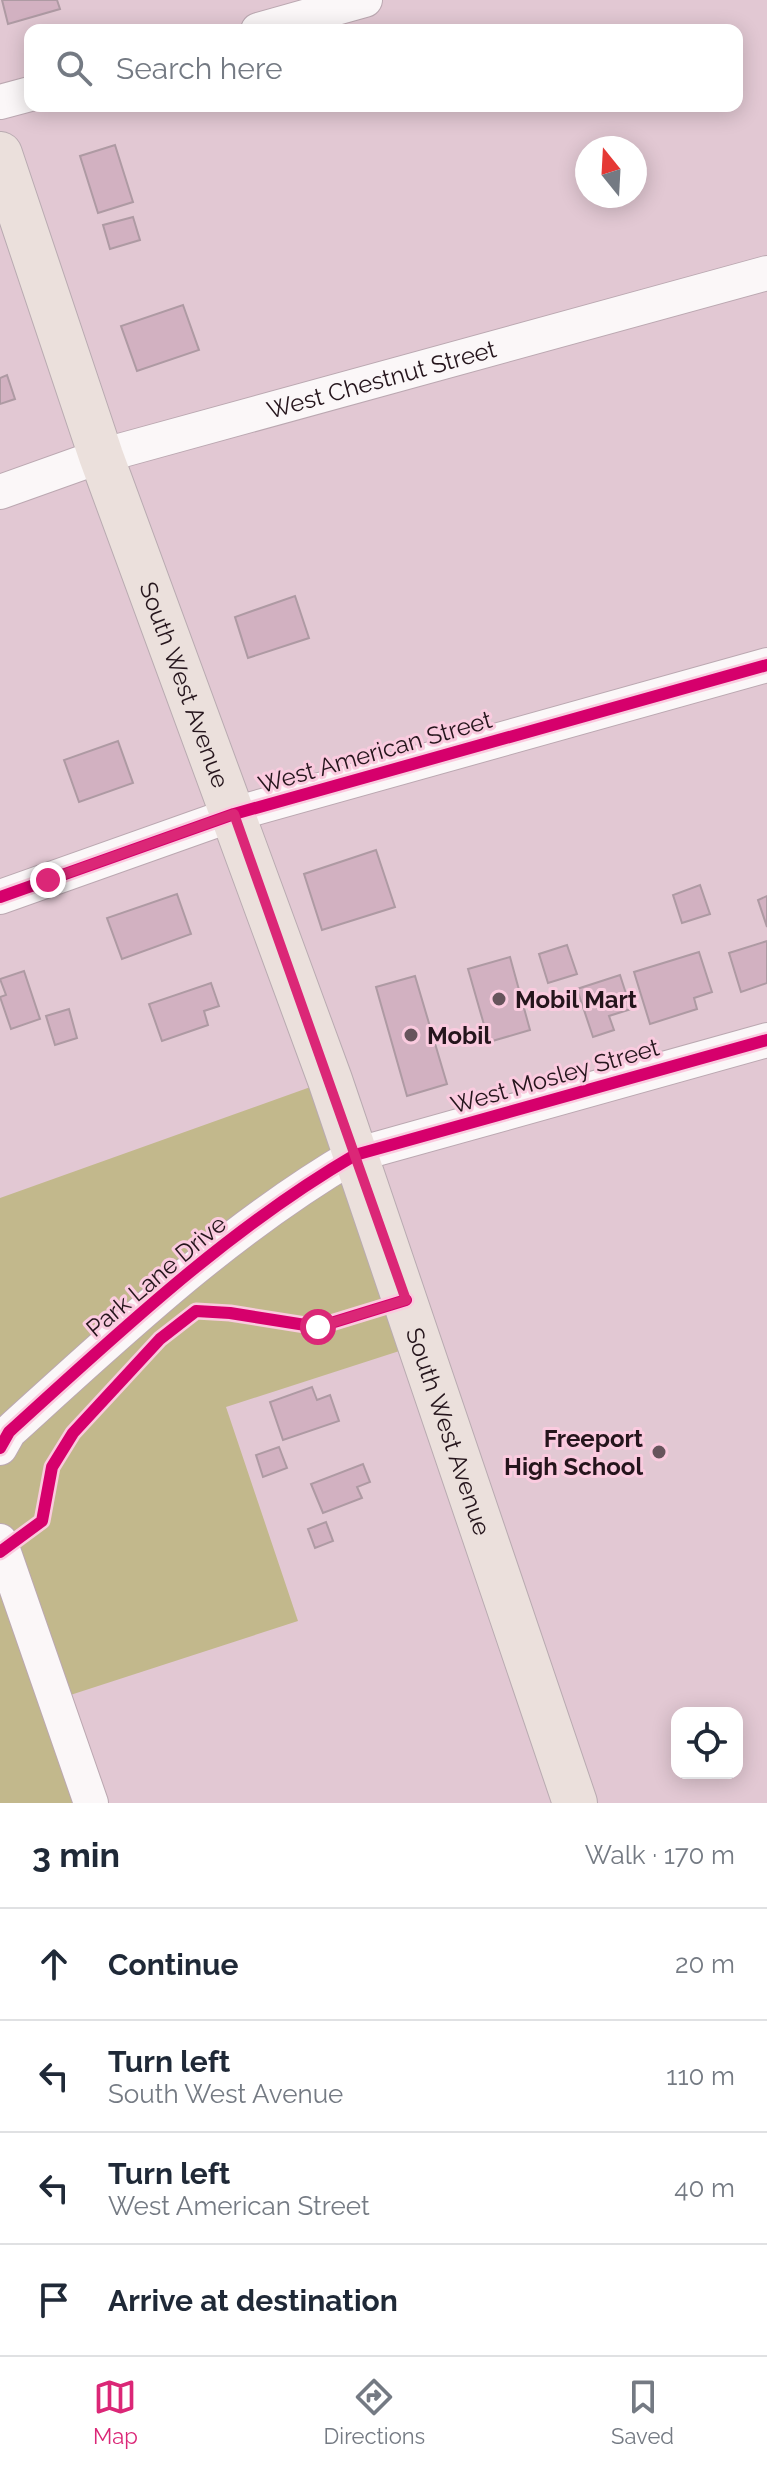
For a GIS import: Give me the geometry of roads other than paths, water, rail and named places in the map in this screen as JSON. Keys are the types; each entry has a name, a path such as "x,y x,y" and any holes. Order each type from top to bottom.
{"main road":[{"name":"South West Avenue","path":"0,154 101,456 234,814 355,1155 575,1803"}],"street":[{"path":"279,24 365,0"},
{"path":"0,102 24,96"},
{"name":"West Chestnut Street","path":"0,492 101,456 767,273"},
{"name":"West American Street","path":"0,897 234,814 767,665"},
{"name":"West Mosley Street","path":"355,1155 767,1040"},
{"name":"Park Lane Drive","path":"0,1448 9,1432 198,1265 309,1181 355,1155"},
{"path":"0,1541 91,1803"}],"place":[{"name":"Mobil Mart","path":"499,999"},
{"name":"Mobil","path":"411,1035"},
{"name":"Freeport High School","path":"659,1452"}]}
